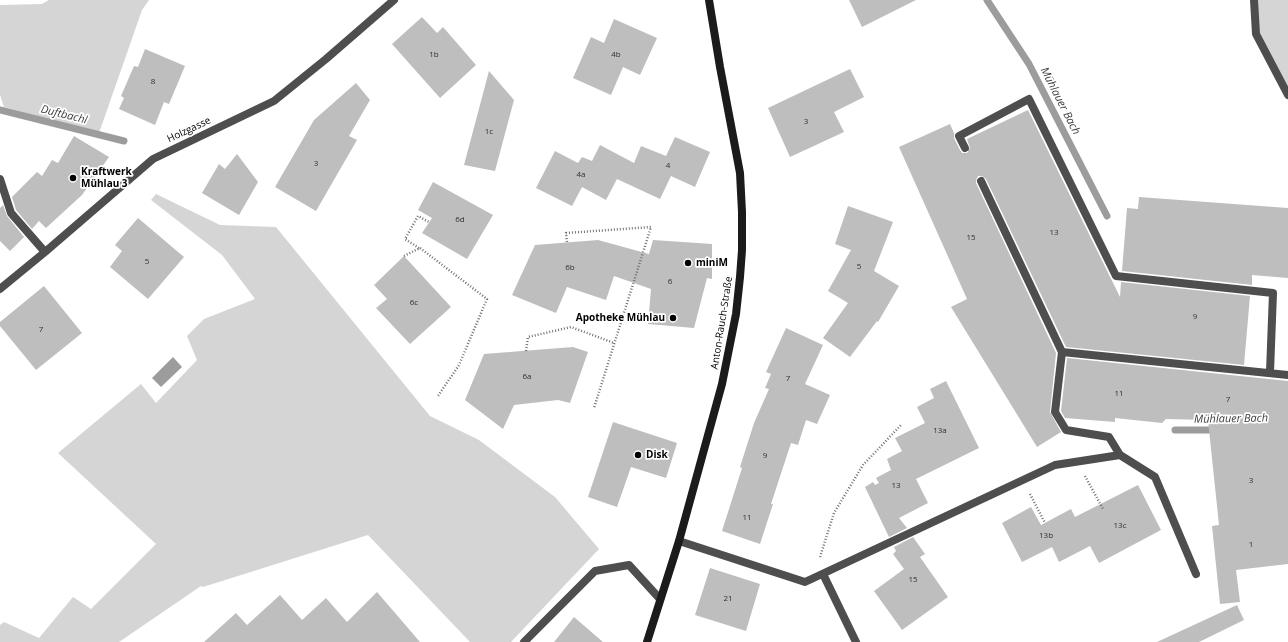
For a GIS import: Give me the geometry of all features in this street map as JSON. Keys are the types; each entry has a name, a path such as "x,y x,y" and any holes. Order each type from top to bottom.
{"main road":[{"name":"Anton-Rauch-Straße","path":"647,642 679,541 722,384 736,314 742,250 740,173 718,59 709,0"}],"street":[{"name":"Holzgasse","path":"0,289 153,159 274,102 394,0"},
{"path":"1254,0 1256,34 1288,95"},
{"path":"965,148 959,136 1029,99 1116,276 1273,293 1270,372"},
{"path":"0,179 11,213 45,252"},
{"path":"982,181 1062,352 1054,412 1066,430 1109,437 1120,455 1155,477 1196,574"},
{"path":"1062,352 1288,375"},
{"path":"679,541 805,582 1055,464 1120,455"},
{"path":"524,642 595,571 629,566 660,599"},
{"path":"822,574 856,642"}],"path":[{"path":"429,222 418,216 405,239 420,248 487,299 459,365 438,396"},
{"path":"567,242 566,233 651,227 594,408"},
{"path":"404,256 420,248"},
{"path":"526,351 528,337 571,327 614,343"},
{"path":"813,578 834,513 863,465 902,424"},
{"path":"1078,461 1103,509"},
{"path":"1023,479 1045,523"}],"shaded area":[{"path":"49,0 149,0 142,10 99,133 4,107 0,95 0,5 42,4"},
{"path":"1254,0 1288,0 1288,95 1256,34"},
{"path":"156,194 220,225 276,227 430,416 479,440 555,497 599,549 511,642 470,642 368,535 203,587 201,586 119,642 0,642 0,625 4,622 39,638 73,597 91,609 156,544 58,453 141,384 156,403 197,360 187,336 204,319 255,299 222,255 151,200"},
{"path":"173,357 182,367 161,387 152,378"}],"building":[{"path":"849,0 916,0 862,27"},
{"path":"422,17 437,33 443,27 476,65 440,98 392,44"},
{"path":"614,19 657,38 640,75 623,67 611,95 573,78 591,37 604,43"},
{"path":"145,49 185,66 169,104 164,102 155,125 119,109 124,98 121,96 134,66 138,67"},
{"path":"850,69 864,97 834,112 844,132 790,157 768,108"},
{"path":"489,71 514,100 495,171 464,165"},
{"path":"356,83 370,100 349,136 357,140 316,211 275,187 314,120"},
{"path":"1028,110 1120,297 1121,282 1250,296 1244,365 1066,347 986,179 982,176 978,176 976,183 1056,353 1050,412 1061,432 1037,447 951,307 967,299 899,147 950,124 954,133 954,138 960,150 962,153 967,153 970,148 967,139"},
{"name":"Kraftwerk Mühlau 3","path":"74,136 109,157 82,195 46,228 39,221 32,229 16,210 12,197 37,172 42,176 52,160 58,163"},
{"path":"675,137 710,152 695,187 671,176 660,199 617,179 606,200 582,187 572,206 536,188 555,151 578,163 582,157 592,161 600,145 634,163 641,146 666,156"},
{"path":"237,154 258,182 239,215 202,193 219,164 225,169"},
{"path":"433,182 493,215 467,259 422,233 432,218 418,210"},
{"path":"1139,197 1288,208 1288,278 1252,275 1252,285 1122,271 1127,208 1138,209"},
{"path":"3,205 7,216 24,237 10,251 0,241 0,208"},
{"path":"848,206 893,222 874,271 899,286 878,322 877,321 850,357 823,338 848,303 828,291 851,250 835,244"},
{"path":"138,218 184,257 148,299 110,267 122,251 115,245"},
{"path":"598,240 649,254 653,240 712,244 712,279 707,278 694,328 648,324 651,289 614,276 606,300 567,287 556,313 512,295 535,245"},
{"path":"404,256 451,307 410,344 376,308 387,299 374,285"},
{"path":"44,286 82,333 36,370 0,326 0,322"},
{"path":"786,328 823,345 805,384 830,395 817,424 806,420 798,445 791,443 771,504 773,504 760,544 722,531 742,468 740,467 754,423 769,389 765,388 771,374 766,372"},
{"path":"573,347 588,352 570,403 558,400 514,405 503,429 465,400 484,354"},
{"path":"1067,358 1288,381 1288,564 1236,570 1240,602 1220,604 1212,526 1219,525 1208,420 1166,419 1162,423 1115,418 1115,422 1065,418 1061,411"},
{"path":"946,381 979,448 916,479 928,503 899,518 907,528 889,537 865,487 873,482 875,485 879,483 876,478 891,470 887,459 902,451 895,438 925,423 917,407 934,398 930,389"},
{"name":"Disk","path":"613,422 677,443 666,478 631,467 617,507 588,497"},
{"path":"1138,485 1161,530 1099,563 1090,546 1059,562 1052,547 1022,562 1002,523 1031,507 1041,525 1071,509 1075,517"},
{"path":"913,537 925,554 920,557 948,597 902,630 874,591 904,569 893,554 896,551 894,547"},
{"path":"710,568 760,584 746,631 695,615"},
{"path":"377,592 420,642 204,642 236,613 247,625 280,595 302,620 326,598 347,622"},
{"path":"1237,605 1244,620 1199,642 1157,642"},
{"path":"574,617 603,642 554,642"}],"waterway":[{"name":"Mühlauer Bach","path":"987,0 1029,64 1107,216"},
{"name":"Duftbachl","path":"0,110 124,141"},
{"name":"Mühlauer Bach","path":"1175,430 1219,430"}],"place":[{"name":"Kraftwerk Mühlau 3","path":"73,178"},
{"name":"miniM","path":"688,263"},
{"name":"Apotheke Mühlau","path":"673,318"},
{"name":"Disk","path":"638,455"}]}
